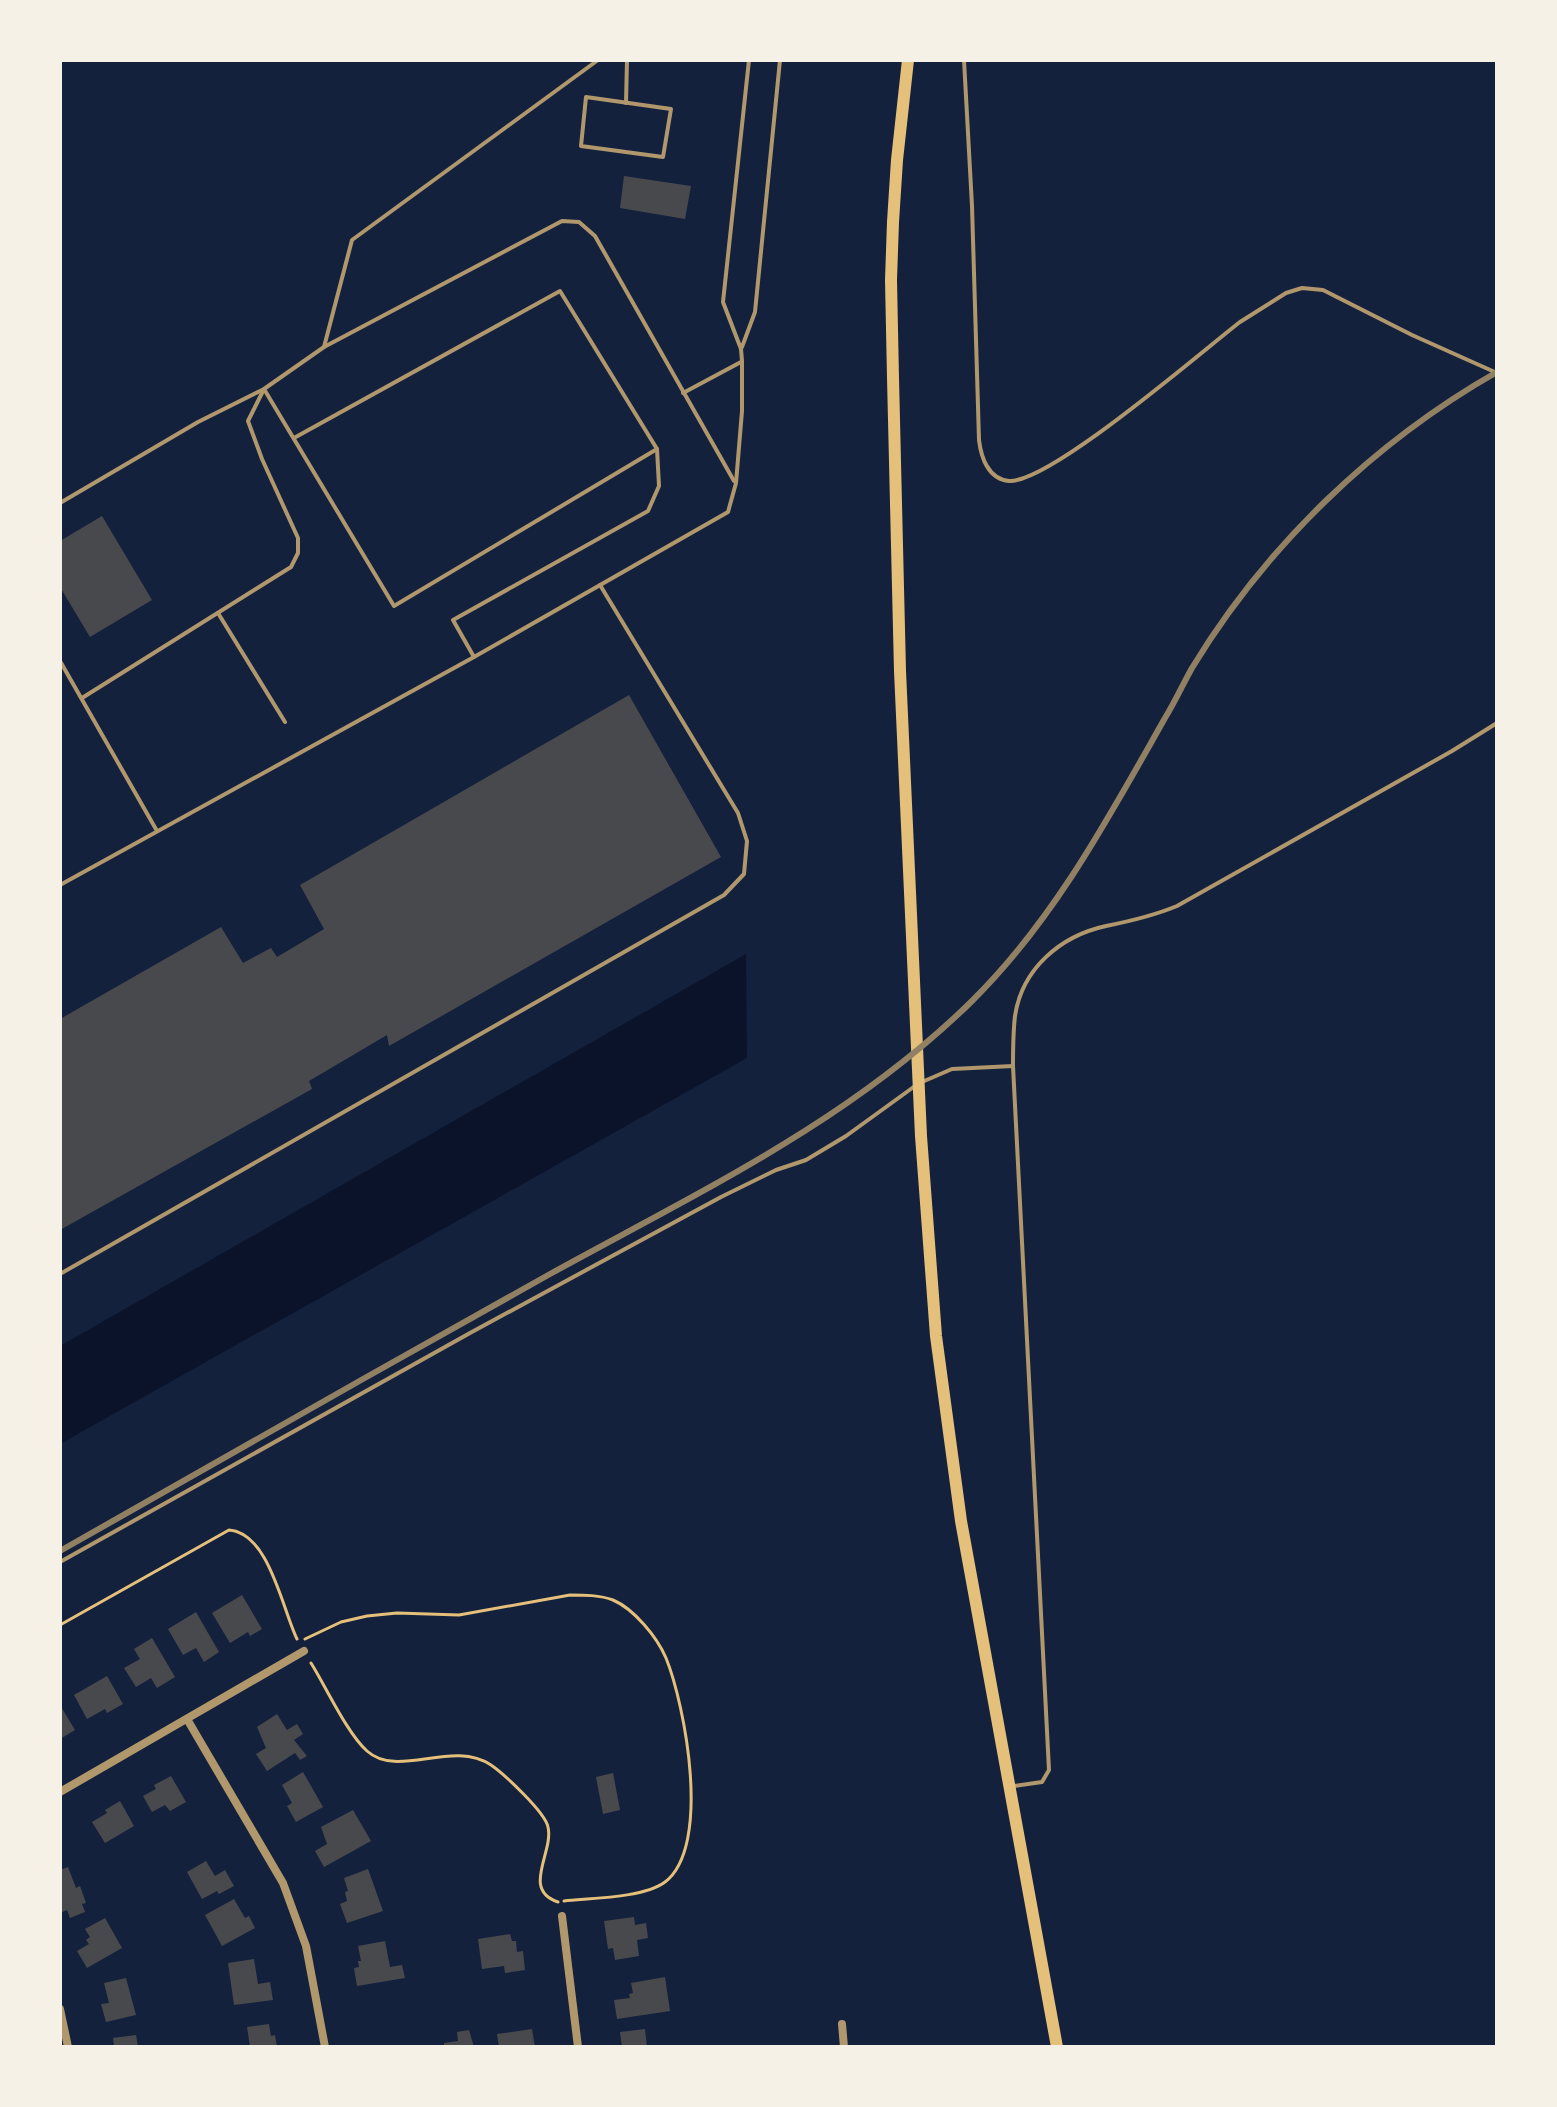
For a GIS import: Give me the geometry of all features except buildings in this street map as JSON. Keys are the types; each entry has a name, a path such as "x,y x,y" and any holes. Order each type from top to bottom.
{"main road":[{"path":"908,60 897,160 891,280 900,671 921,1136 936,1336 961,1521 1057,2047"}],"street":[{"path":"60,1792 304,1651"},
{"path":"187,1719 283,1883 306,1946 325,2047"},
{"path":"562,1916 578,2047"},
{"path":"60,2009 68,2047"},
{"path":"842,2024 844,2047"}],"lane":[{"path":"324,347 352,240 598,60"},
{"path":"626,103 627,60"},
{"path":"60,885 474,657 728,512 736,483 742,411 742,361 741,349 723,302 749,60"},
{"path":"741,349 755,312 780,60"},
{"path":"964,60 979,440 987,467 998,477 1010,481 1027,477 1067,457 1249,316 1286,293 1302,288 1323,290 1497,373"},
{"path":"586,97 626,103 671,109 663,157 581,146 586,97"},
{"path":"60,503 198,422 264,389 324,347 562,221 579,222 595,236 736,483"},
{"path":"294,438 560,291 657,449 659,486 648,511 453,620 474,657"},
{"path":"683,393 742,361"},
{"path":"264,389 394,606 657,449"},
{"path":"82,698 291,567 298,553 298,538 248,421 264,389"},
{"path":"60,1274 724,895 744,874 747,841 738,813 600,585"},
{"path":"218,613 285,722"},
{"path":"60,661 157,831"},
{"path":"1011,1787 1042,1782 1049,1770 1013,1066 1015,1015 1020,995 1036,966 1052,950 1088,932 1128,924 1177,906 1497,723"},
{"path":"60,1562 511,1310 721,1197 776,1170 806,1160 939,1072 1013,1066"}],"path":[{"path":"60,1625 229,1530 240,1531 253,1540 266,1559 299,1642 324,1628 367,1616 397,1613 459,1615 570,1595 613,1600 637,1618 662,1650 680,1705 689,1757 691,1809 684,1852 679,1863 668,1879 651,1889 559,1902 547,1897 539,1876 548,1846 548,1824 535,1804 491,1765 470,1756 453,1754 401,1761 377,1758 358,1741 304,1651"}],"water":[{"path":"746,954 747,1058 60,1444 60,1346"}],"railway":[{"path":"60,1551 771,1152 876,1083 925,1044 1002,970 1054,902 1101,830 1192,668 1254,580 1326,500 1366,464 1452,400 1497,372"}]}
